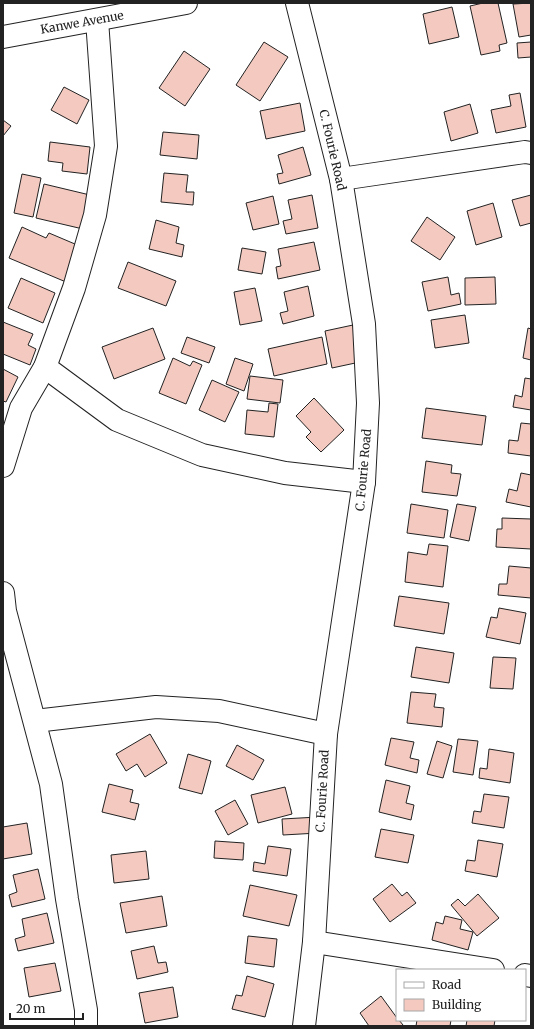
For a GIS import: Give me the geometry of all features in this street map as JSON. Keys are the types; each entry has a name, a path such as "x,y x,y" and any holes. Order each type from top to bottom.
{"street":[{"name":"Kanwe Avenue","path":"3,37 186,3"},
{"name":"C. Fourie Road","path":"297,3 341,179 364,324 368,403 364,482 326,734 314,942 304,1026"},
{"path":"3,466 21,408 46,367 77,281 95,215 106,146 97,20"},
{"path":"341,179 531,153"},
{"path":"46,367 117,420 202,455 285,473 364,482"},
{"path":"3,594 5,611 51,784 67,899 86,1010 86,1026"},
{"path":"35,721 156,707 219,711 267,720 326,734"},
{"path":"314,942 487,969"}],"building":[{"path":"483,3 498,3 507,43 499,45 500,51 481,55 470,6"},
{"path":"531,3 531,35 519,37 513,4"},
{"path":"452,7 459,37 429,44 423,14"},
{"path":"264,42 288,57 260,101 236,85"},
{"path":"531,42 531,57 518,58 517,43"},
{"path":"184,51 210,69 185,106 159,88"},
{"path":"64,87 89,100 77,124 51,110"},
{"path":"520,93 526,127 496,133 491,110 511,106 509,95"},
{"path":"300,103 305,131 266,139 260,111"},
{"path":"470,104 478,133 451,141 444,112"},
{"path":"3,120 11,126 3,136"},
{"path":"163,132 199,135 197,159 160,155"},
{"path":"50,142 90,147 87,174 62,171 63,163 48,161"},
{"path":"303,147 311,175 279,184 277,174 283,173 278,155"},
{"path":"164,173 188,175 186,192 194,192 193,205 161,202"},
{"path":"22,174 41,178 33,217 14,213"},
{"path":"44,184 90,195 83,229 36,218"},
{"path":"312,195 318,228 286,234 283,221 292,219 288,200"},
{"path":"531,195 531,223 520,226 512,200"},
{"path":"273,196 279,224 253,230 246,203"},
{"path":"493,203 502,237 476,245 467,211"},
{"path":"427,217 455,237 440,260 411,241"},
{"path":"156,220 179,227 176,243 184,245 182,257 149,249"},
{"path":"22,227 46,238 49,233 82,247 66,282 9,258"},
{"path":"314,242 320,270 278,279 276,267 281,266 278,249"},
{"path":"242,248 266,252 262,274 238,270"},
{"path":"128,262 176,281 166,306 118,288"},
{"path":"448,277 451,295 459,293 461,304 428,311 422,282"},
{"path":"495,277 496,304 465,305 465,278"},
{"path":"21,278 55,293 43,323 8,308"},
{"path":"308,286 314,316 283,324 280,313 288,311 284,292"},
{"path":"255,288 262,321 240,325 234,292"},
{"path":"465,315 469,343 435,348 431,320"},
{"path":"3,322 33,334 28,345 36,349 30,365 3,354"},
{"path":"353,325 360,362 332,368 325,331"},
{"path":"153,328 165,359 114,379 102,347"},
{"path":"528,328 531,329 531,360 523,358"},
{"path":"187,337 215,347 209,363 181,353"},
{"path":"322,337 327,364 274,376 268,349"},
{"path":"173,358 190,366 193,361 202,365 186,404 159,393"},
{"path":"235,358 253,364 244,391 226,384"},
{"path":"3,369 18,377 6,402 3,401"},
{"path":"250,376 283,380 280,403 247,399"},
{"path":"525,378 531,379 531,410 513,407 515,395 522,397"},
{"path":"212,380 239,392 225,422 199,410"},
{"path":"314,398 344,430 321,452 306,437 311,432 296,416"},
{"path":"269,403 278,404 274,437 245,434 247,410 268,412"},
{"path":"426,408 486,416 482,445 422,438"},
{"path":"521,423 531,424 531,456 508,453 509,440 518,441"},
{"path":"426,461 452,465 451,473 461,474 457,496 422,492"},
{"path":"521,473 531,475 531,507 506,502 509,489 517,491"},
{"path":"411,504 448,510 444,538 407,533"},
{"path":"457,504 476,507 469,541 450,537"},
{"path":"502,518 531,519 531,549 496,547 497,529 502,529"},
{"path":"429,544 448,546 443,587 405,582 408,552 427,555"},
{"path":"509,566 531,568 531,598 498,595 499,584 507,584"},
{"path":"399,596 449,603 444,634 394,626"},
{"path":"499,608 526,613 520,644 486,637 491,617 497,618"},
{"path":"416,647 454,653 449,683 411,677"},
{"path":"493,657 516,658 513,689 490,688"},
{"path":"411,692 436,694 434,707 444,708 442,727 407,723"},
{"path":"150,734 167,763 145,777 137,764 126,771 116,754"},
{"path":"391,738 414,742 410,758 419,760 417,773 385,765"},
{"path":"458,739 478,741 473,775 453,772"},
{"path":"437,741 452,746 443,778 427,774"},
{"path":"237,745 264,760 253,780 226,766"},
{"path":"489,749 514,753 510,783 479,778 480,768 487,769"},
{"path":"188,754 211,761 202,794 179,788"},
{"path":"386,780 410,786 406,803 414,805 411,820 379,812"},
{"path":"109,784 133,790 130,802 139,804 135,820 102,812"},
{"path":"285,787 292,814 258,823 251,795"},
{"path":"484,794 509,797 504,828 472,823 474,811 481,812"},
{"path":"235,800 248,824 228,835 215,811"},
{"path":"318,817 318,833 283,835 282,819"},
{"path":"27,823 32,854 3,859 3,827"},
{"path":"381,829 414,835 408,863 375,857"},
{"path":"478,840 503,844 497,877 465,871 467,860 475,861"},
{"path":"215,841 244,843 243,860 214,858"},
{"path":"268,846 291,849 287,876 253,871 254,862 265,864"},
{"path":"146,851 149,879 114,883 111,855"},
{"path":"38,869 45,899 12,907 9,895 17,892 13,875"},
{"path":"392,884 402,896 407,892 416,903 390,922 373,899"},
{"path":"250,885 297,895 289,926 243,916"},
{"path":"478,894 499,918 477,936 451,905 458,899 465,906"},
{"path":"162,896 167,926 126,933 120,903"},
{"path":"47,913 54,943 18,951 15,939 25,936 22,919"},
{"path":"445,916 462,920 460,929 473,932 468,950 432,940 436,922 443,924"},
{"path":"248,936 277,939 274,967 245,963"},
{"path":"154,946 158,963 166,962 168,972 137,979 131,951"},
{"path":"55,963 61,991 29,997 24,968"},
{"path":"247,976 274,984 265,1017 232,1009 236,995 242,996"},
{"path":"173,987 178,1017 145,1023 139,993"},
{"path":"381,996 396,1017 396,1021 400,1021 403,1025 369,1026 360,1013"},
{"path":"417,1021 451,1021 450,1026 416,1026"},
{"path":"467,1021 495,1021 494,1026 466,1026"}]}
